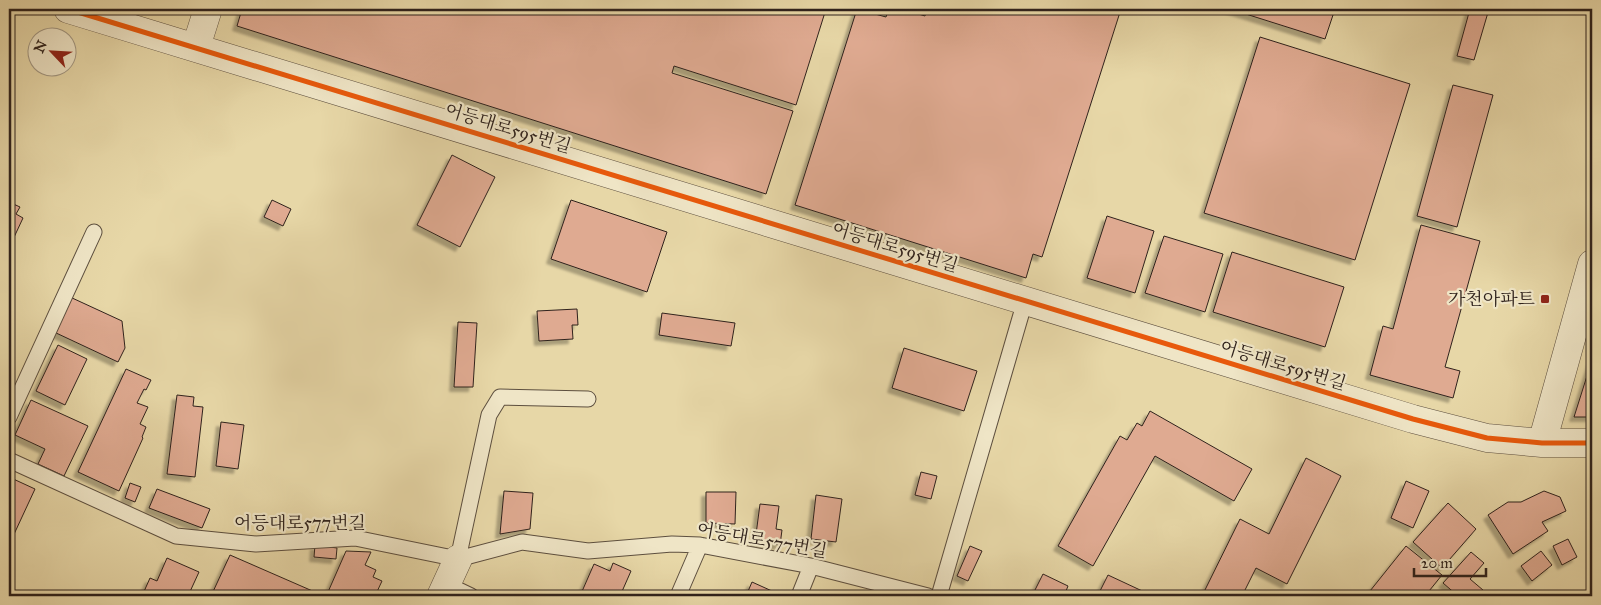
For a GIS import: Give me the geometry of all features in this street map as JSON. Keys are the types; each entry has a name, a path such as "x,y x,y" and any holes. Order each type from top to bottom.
{"street":[{"name":"어등대로595번길","path":"68,9 1413,419 1488,438 1592,443"},
{"path":"196,47 208,9"},
{"path":"1542,442 1592,264"},
{"path":"444,590 458,559"}],"lane":[{"path":"9,417 94,232"},
{"path":"939,596 1025,301"},
{"path":"458,559 489,415 500,397 588,399"},
{"name":"어등대로577번길","path":"9,460 176,536 256,544 354,538 458,559 522,542 588,551 672,544 700,545 811,566 928,596"},
{"path":"678,596 700,545"},
{"path":"799,596 811,566"},
{"path":"444,590 471,596"}],"building":[{"path":"242,9 826,9 796,105 674,66 672,73 793,111 766,194 237,26"},
{"path":"857,9 886,17 889,9 902,9 925,16 927,9 1121,9 1042,257 1033,254 1026,278 795,205"},
{"path":"1230,9 1335,9 1325,39"},
{"path":"1470,9 1489,9 1474,60 1457,56"},
{"path":"1260,37 1410,84 1355,260 1204,213"},
{"path":"1453,85 1493,95 1457,227 1417,216"},
{"path":"452,155 495,177 460,247 417,225"},
{"path":"272,200 291,209 283,226 264,217"},
{"path":"571,200 667,232 647,292 551,259"},
{"path":"9,202 20,207 16,214 23,218 9,248"},
{"path":"1107,216 1154,231 1135,293 1087,278"},
{"path":"1421,225 1480,241 1445,367 1460,371 1453,398 1370,375 1383,326 1393,329"},
{"path":"1164,236 1223,254 1205,312 1145,293"},
{"path":"1232,252 1344,287 1325,347 1213,312"},
{"path":"70,297 122,321 125,348 118,362 54,332"},
{"path":"577,309 578,325 572,325 573,339 539,341 537,311"},
{"path":"9,311 13,313 9,322"},
{"path":"662,313 735,323 731,346 659,335"},
{"path":"458,322 477,323 473,387 454,387"},
{"path":"58,345 87,359 65,405 36,391"},
{"path":"904,348 977,371 964,411 892,388"},
{"path":"9,360 13,362 9,372"},
{"path":"1592,360 1592,417 1574,417"},
{"path":"126,369 151,380 137,403 148,407 140,424 146,427 143,438 119,491 78,472"},
{"path":"177,395 194,397 193,406 203,407 195,477 167,474"},
{"path":"31,400 88,426 64,476 38,464 45,449 15,435"},
{"path":"1150,411 1252,469 1234,501 1155,456 1093,566 1058,546 1120,436 1127,440 1137,423 1142,426"},
{"path":"221,422 244,425 238,469 216,466"},
{"path":"1306,458 1341,476 1287,584 1256,568 1242,596 1202,596 1240,519 1269,534"},
{"path":"921,472 937,476 931,499 915,495"},
{"path":"9,477 35,489 9,545"},
{"path":"1406,481 1429,491 1413,528 1391,518"},
{"path":"130,483 141,487 135,502 125,498"},
{"path":"157,489 210,509 202,528 149,508"},
{"path":"504,491 533,493 530,529 500,534"},
{"path":"1544,491 1560,497 1566,511 1542,522 1548,531 1513,554 1488,515 1508,502 1521,502"},
{"path":"706,492 736,492 735,524 706,523"},
{"path":"816,495 842,499 836,542 811,539"},
{"path":"1448,503 1476,529 1442,568 1413,542"},
{"path":"760,504 779,506 776,529 782,530 780,545 755,542"},
{"path":"1568,539 1577,557 1562,565 1553,546"},
{"path":"315,545 337,548 336,559 314,557"},
{"path":"970,546 982,551 968,581 957,576"},
{"path":"1406,546 1442,575 1425,596 1366,596"},
{"path":"346,551 371,552 365,565 376,570 373,577 382,581 375,596 338,596 328,592"},
{"path":"1541,551 1552,565 1532,581 1521,566"},
{"path":"1471,552 1484,563 1470,579 1490,596 1458,596 1443,583"},
{"path":"230,555 324,596 211,596"},
{"path":"167,558 199,572 188,596 142,596 150,578 157,581"},
{"path":"613,563 631,571 620,596 580,596 594,564 610,571"},
{"path":"1043,574 1068,586 1064,596 1032,596"},
{"path":"1108,575 1153,596 1112,596 1100,591"},
{"path":"752,582 783,596 746,596"}],"cycle path":[{"path":"68,9 1413,419 1487,438 1542,443 1592,443"}],"place":[{"name":"가천아파트","path":"1545,299"}]}
